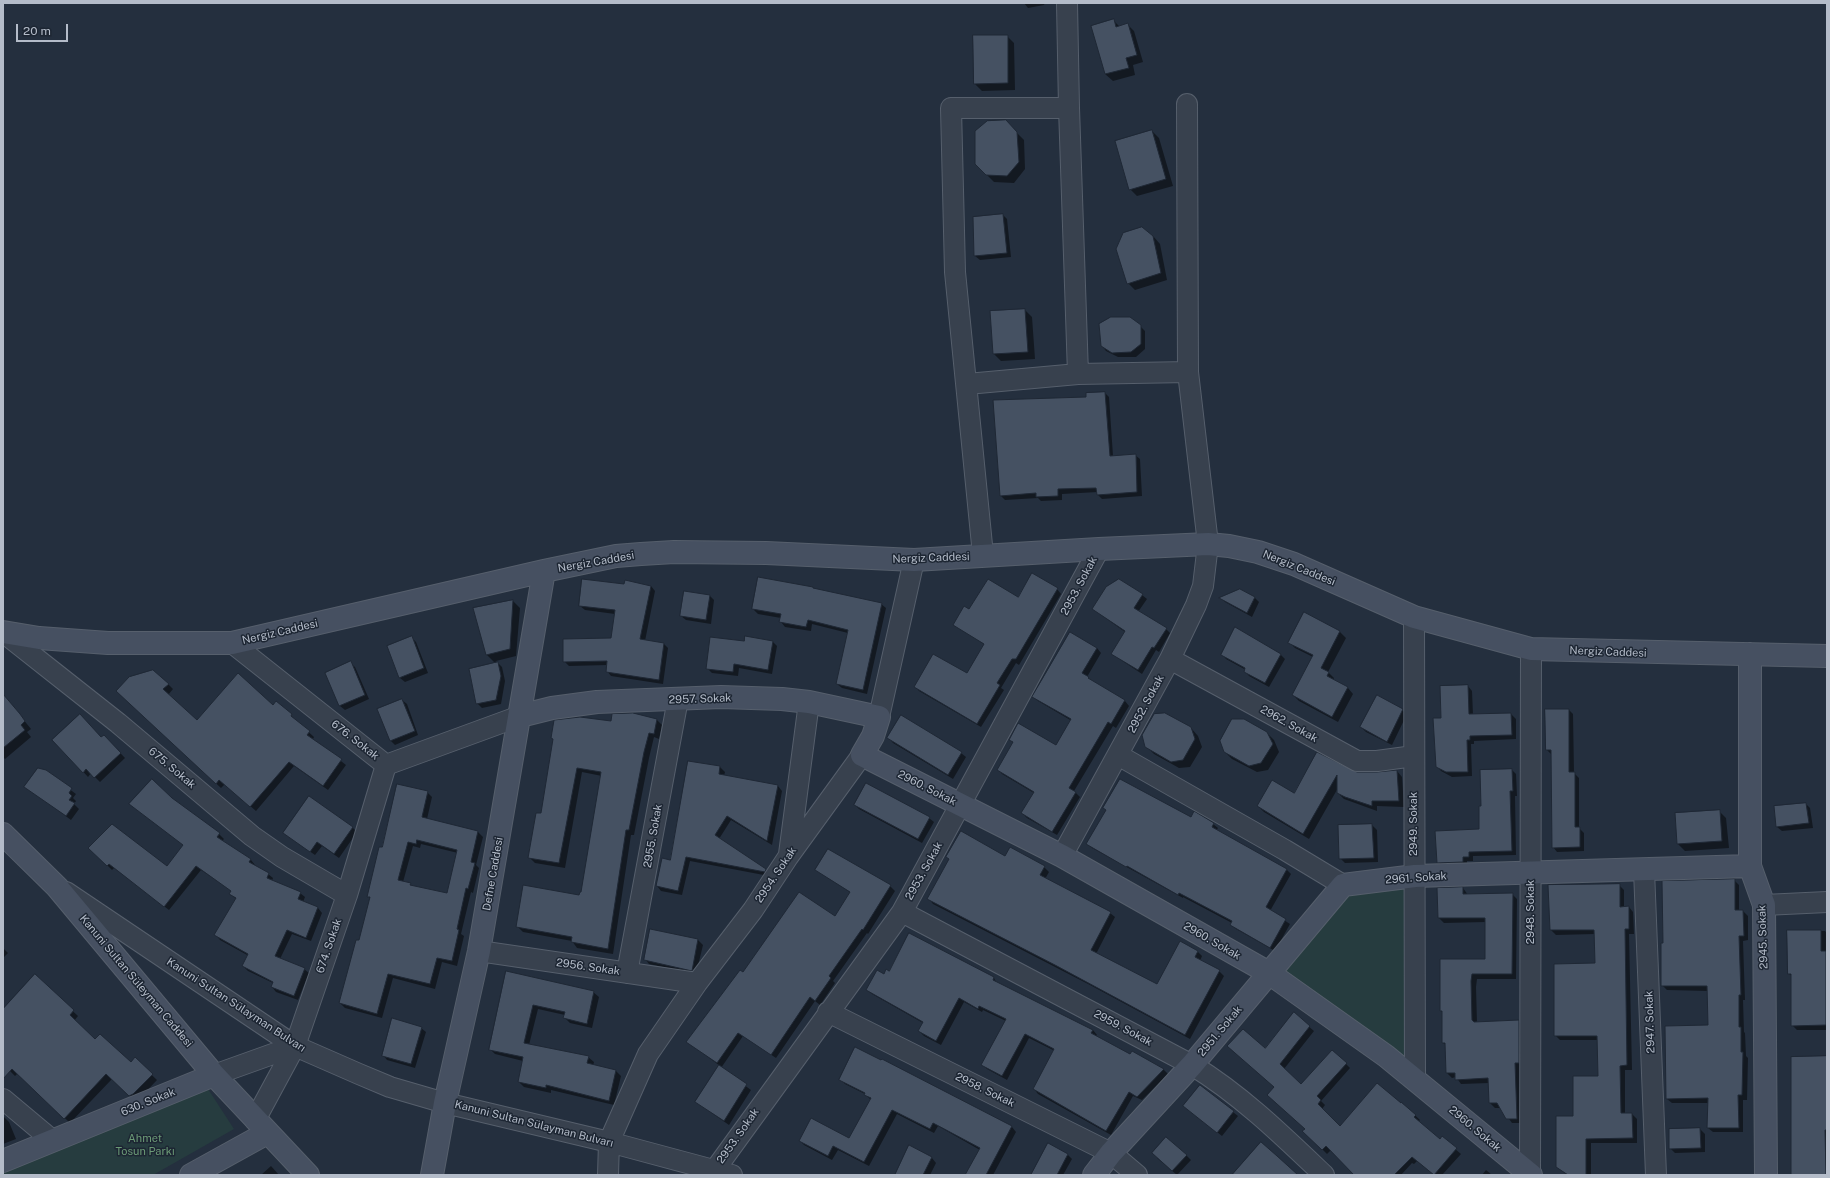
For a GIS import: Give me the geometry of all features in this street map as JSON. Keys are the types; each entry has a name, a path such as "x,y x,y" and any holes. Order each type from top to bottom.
{"street":[{"path":"1067,3 1078,374"},
{"name":"2952. Sokak","path":"1062,856 1170,659 1196,605 1203,586 1208,544 1188,372 1186,104"},
{"path":"983,555 956,272 951,108 1069,108"},
{"path":"967,384 1078,374 1188,372"},
{"name":"Nergiz Caddesi","path":"4,633 39,638 108,643 232,643 616,556 674,552 766,553 914,560 1099,548 1208,544 1229,546 1258,552 1294,564 1414,617 1531,649 1622,653 1827,656"},
{"name":"2953. Sokak","path":"723,1173 828,1012 860,972 902,912 1099,548"},
{"name":"2954. Sokak","path":"608,1175 609,1142 648,1054 697,984 753,910 788,857 862,755 873,736 879,717 914,560"},
{"name":"Defne Caddesi","path":"432,1175 445,1103 480,951 544,572"},
{"name":"2949. Sokak","path":"1414,617 1415,1079"},
{"name":"675. Sokak","path":"4,633 118,723 252,836 282,857 347,895"},
{"name":"676. Sokak","path":"232,643 386,765 520,716"},
{"name":"2948. Sokak","path":"1530,1175 1531,649"},
{"name":"2945. Sokak","path":"1750,654 1750,866 1764,905 1766,1175"},
{"name":"2962. Sokak","path":"1170,659 1357,761 1377,761 1414,756"},
{"name":"2957. Sokak","path":"520,716 552,708 597,702 754,698 809,702 879,717"},
{"name":"2955. Sokak","path":"627,973 678,699"},
{"path":"788,857 809,702"},
{"name":"2960. Sokak","path":"862,755 1062,856 1269,974 1374,1047 1415,1079 1530,1175"},
{"path":"1118,755 1285,850 1343,885"},
{"name":"674. Sokak","path":"261,1126 295,1046 347,895 386,765"},
{"name":"Kanuni Sultan Sülayman Bulvarı","path":"3,834 57,887 295,1046 390,1086 445,1103 609,1142 723,1173"},
{"name":"2961. Sokak","path":"1343,885 1415,876 1750,866"},
{"name":"2947. Sokak","path":"1644,870 1656,1175"},
{"name":"2951. Sokak","path":"1094,1175 1111,1153 1192,1064 1343,885"},
{"name":"Kanuni Sultan Süleyman Caddesi","path":"57,887 214,1075 308,1175"},
{"path":"1764,905 1827,902"},
{"name":"2959. Sokak","path":"902,912 1192,1064 1215,1079 1263,1118 1324,1175"},
{"name":"2956. Sokak","path":"480,951 697,984"},
{"name":"2958. Sokak","path":"828,1012 1111,1153 1137,1175"},
{"name":"630. Sokak","path":"3,1161 214,1075 295,1046"},
{"path":"3,1099 52,1140"},
{"path":"191,1175 261,1126"}],"green space":[{"path":"1405,887 1408,1054 1394,1057 1282,969 1339,896"},
{"name":"Ahmet Tosun Parkı","path":"208,1089 234,1129 153,1175 3,1175 3,1170"}],"building":[{"path":"1114,19 1116,27 1128,23 1137,55 1126,58 1129,68 1105,74 1091,26"},
{"path":"973,35 1008,35 1008,83 974,84"},
{"path":"1006,120 1017,132 1019,162 1007,176 986,175 975,164 975,131 987,121"},
{"path":"1152,130 1166,179 1129,190 1115,141"},
{"path":"1003,214 1007,253 974,256 973,217"},
{"path":"1142,227 1153,236 1161,273 1127,284 1116,249 1123,233"},
{"path":"1025,309 1028,352 993,354 990,311"},
{"path":"1111,317 1130,317 1141,325 1141,344 1131,352 1112,353 1101,346 1099,324"},
{"path":"1105,392 1110,456 1136,454 1137,492 1097,495 1096,488 1058,489 1058,496 1036,497 1036,493 1000,496 993,400 1086,397 1086,393"},
{"path":"1032,573 1058,588 1016,659 1012,659 997,683 1000,685 977,724 914,687 933,654 967,673 984,644 953,625 964,606 969,609 988,579 1018,597"},
{"path":"758,577 813,587 882,603 863,690 836,684 848,630 808,620 806,627 779,622 781,614 752,609"},
{"path":"582,579 624,584 625,580 651,586 640,639 664,643 659,680 606,672 607,661 563,662 563,639 611,638 615,610 579,606"},
{"path":"1119,579 1143,594 1134,608 1167,628 1154,648 1152,647 1138,670 1111,654 1125,631 1092,609 1106,587"},
{"path":"1240,589 1255,597 1247,613 1219,598"},
{"path":"684,591 710,595 706,620 680,616"},
{"path":"513,600 510,649 486,655 473,608"},
{"path":"1304,612 1340,631 1321,668 1329,672 1327,676 1348,687 1332,717 1292,695 1313,655 1288,643"},
{"path":"1235,627 1281,654 1265,683 1244,672 1245,668 1221,655"},
{"path":"1070,632 1097,648 1082,673 1125,700 1111,724 1108,722 1069,788 1076,792 1052,832 1021,813 1034,792 997,770 1013,742 1009,740 1018,723 1056,745 1071,719 1032,697"},
{"path":"412,636 424,668 399,678 387,646"},
{"path":"745,636 773,641 768,670 734,664 733,672 706,669 710,637 744,641"},
{"path":"351,661 365,695 339,706 325,673"},
{"path":"498,662 501,676 496,700 476,704 469,669"},
{"path":"153,670 169,684 163,689 197,720 238,673 273,705 276,701 292,714 291,716 310,731 307,735 342,759 323,786 289,762 250,807 219,780 216,784 116,691 129,677"},
{"path":"1468,685 1469,714 1511,713 1512,735 1470,736 1470,740 1467,740 1468,772 1446,772 1436,767 1433,718 1441,718 1440,686"},
{"path":"3,694 25,721 21,725 25,730 3,748"},
{"path":"1377,695 1403,709 1387,742 1360,727"},
{"path":"402,699 415,731 390,741 377,709"},
{"path":"1545,709 1569,709 1569,772 1575,772 1575,827 1580,827 1580,847 1552,848 1551,750 1546,750"},
{"path":"633,713 657,719 654,734 649,733 629,830 626,830 608,949 571,942 572,937 516,927 523,885 579,895 581,892 601,772 577,768 559,863 528,858 536,813 541,813 553,739 551,738 554,720 580,717 611,721 612,714"},
{"path":"1165,713 1191,727 1195,739 1183,760 1171,762 1145,747 1142,735 1154,714"},
{"path":"80,714 101,737 104,735 121,753 94,778 86,769 83,773 52,740"},
{"path":"901,715 962,752 948,775 887,738"},
{"path":"1232,719 1244,719 1267,732 1273,744 1261,763 1249,766 1224,752 1220,741"},
{"path":"1317,752 1357,772 1397,770 1399,801 1372,801 1372,806 1345,797 1337,793 1337,775 1303,834 1257,806 1272,780 1294,793"},
{"path":"688,761 720,766 719,774 778,785 767,841 727,816 715,835 766,869 765,872 686,857 678,891 656,886 662,858 670,860"},
{"path":"38,768 46,770 72,788 69,793 72,796 69,800 75,803 66,816 24,787"},
{"path":"1512,769 1513,791 1510,791 1512,851 1469,852 1469,857 1463,857 1463,862 1437,863 1435,831 1479,829 1479,806 1481,806 1480,770"},
{"path":"152,779 172,798 220,833 217,837 251,859 249,862 269,873 267,878 301,892 298,899 318,907 306,938 287,930 275,956 305,968 294,996 271,987 273,982 242,966 248,954 214,935 236,898 229,894 231,891 196,866 164,907 109,864 107,866 88,848 112,824 167,866 183,845 129,804"},
{"path":"1120,779 1191,817 1194,811 1214,823 1212,827 1287,869 1266,907 1286,919 1270,948 1230,925 1232,921 1179,893 1178,895 1086,844 1106,810 1103,808"},
{"path":"866,783 930,817 918,839 854,805"},
{"path":"397,784 428,791 422,817 478,831 471,862 475,863 468,889 466,888 452,961 437,958 430,984 388,974 377,1014 339,1003 356,940 359,940 370,897 367,897 379,847 382,847","holes":["417,840 457,850 447,893 410,885 411,883 398,880 408,842 416,844"]},
{"path":"309,796 353,827 334,854 317,842 310,852 283,833"},
{"path":"1806,803 1809,823 1776,827 1774,806"},
{"path":"1720,810 1722,841 1677,844 1675,813"},
{"path":"1372,824 1374,858 1339,859 1338,825"},
{"path":"961,831 1005,856 1010,847 1045,866 1040,875 1111,912 1091,950 1157,984 1180,941 1198,951 1195,957 1220,970 1185,1035 1055,965 927,899 949,859 946,857"},
{"path":"828,849 891,885 863,930 862,929 829,976 831,978 815,1001 810,997 771,1055 738,1033 717,1063 686,1042 740,970 743,972 799,892 835,916 850,892 815,870"},
{"path":"1735,879 1735,910 1743,910 1744,936 1739,936 1741,995 1739,995 1739,1027 1741,1027 1741,1052 1743,1052 1742,1095 1738,1095 1739,1128 1707,1128 1708,1098 1666,1099 1665,1026 1708,1025 1707,986 1661,986 1661,943 1663,943 1662,881"},
{"path":"1620,884 1620,907 1629,906 1629,929 1625,929 1627,1065 1620,1066 1621,1113 1632,1113 1633,1138 1586,1139 1586,1175 1568,1175 1556,1167 1556,1116 1573,1116 1573,1076 1598,1076 1597,1036 1554,1036 1554,964 1595,963 1594,930 1550,930 1548,885"},
{"path":"1463,887 1463,894 1513,893 1512,974 1472,974 1471,981 1472,1020 1474,1022 1519,1020 1519,1063 1515,1063 1517,1119 1506,1119 1497,1103 1489,1103 1488,1078 1455,1080 1455,1073 1446,1073 1445,1043 1442,1043 1442,1011 1440,1011 1440,959 1485,959 1485,918 1438,918 1437,888"},
{"path":"650,929 698,939 692,971 644,960"},
{"path":"1787,930 1821,930 1821,951 1826,951 1826,1025 1791,1026 1791,974 1788,974"},
{"path":"909,933 994,977 993,980 1093,1030 1091,1033 1130,1054 1132,1051 1164,1069 1137,1097 1129,1092 1106,1131 1033,1089 1054,1049 1025,1034 1002,1076 981,1065 1006,1019 979,1006 978,1009 959,998 936,1041 918,1031 923,1022 866,990 877,970 884,974 886,969 889,971"},
{"path":"506,971 594,991 587,1024 563,1018 565,1012 533,1005 524,1043 589,1056 587,1063 616,1070 609,1101 546,1085 546,1088 518,1082 523,1057 489,1050"},
{"path":"35,974 74,1010 70,1015 95,1039 100,1034 131,1062 135,1057 153,1074 133,1094 129,1096 106,1074 64,1119 12,1069 3,1079 3,1009"},
{"path":"1294,1012 1310,1026 1280,1064 1301,1084 1332,1050 1347,1063 1317,1096 1321,1100 1318,1104 1340,1126 1377,1083 1416,1115 1414,1117 1440,1139 1442,1136 1457,1148 1434,1175 1412,1157 1394,1175 1354,1175 1326,1146 1322,1150 1302,1131 1305,1129 1267,1095 1274,1087 1227,1046 1243,1029 1265,1048"},
{"path":"392,1018 422,1027 411,1064 382,1056"},
{"path":"855,1047 881,1060 882,1059 1012,1126 986,1175 965,1175 980,1148 933,1123 930,1129 892,1110 864,1162 833,1146 828,1156 799,1141 811,1118 849,1138 871,1098 864,1095 865,1093 839,1080"},
{"path":"1827,1056 1827,1130 1825,1130 1826,1175 1791,1175 1791,1057"},
{"path":"719,1065 747,1084 724,1121 695,1102"},
{"path":"1200,1085 1234,1111 1217,1133 1183,1106"},
{"path":"1700,1128 1701,1148 1669,1149 1669,1129"},
{"path":"1166,1137 1187,1155 1172,1171 1152,1153"},
{"path":"1261,1142 1277,1156 1298,1175 1232,1175"},
{"path":"1048,1143 1068,1154 1057,1175 1031,1175"},
{"path":"909,1145 932,1157 923,1175 895,1175"}]}
